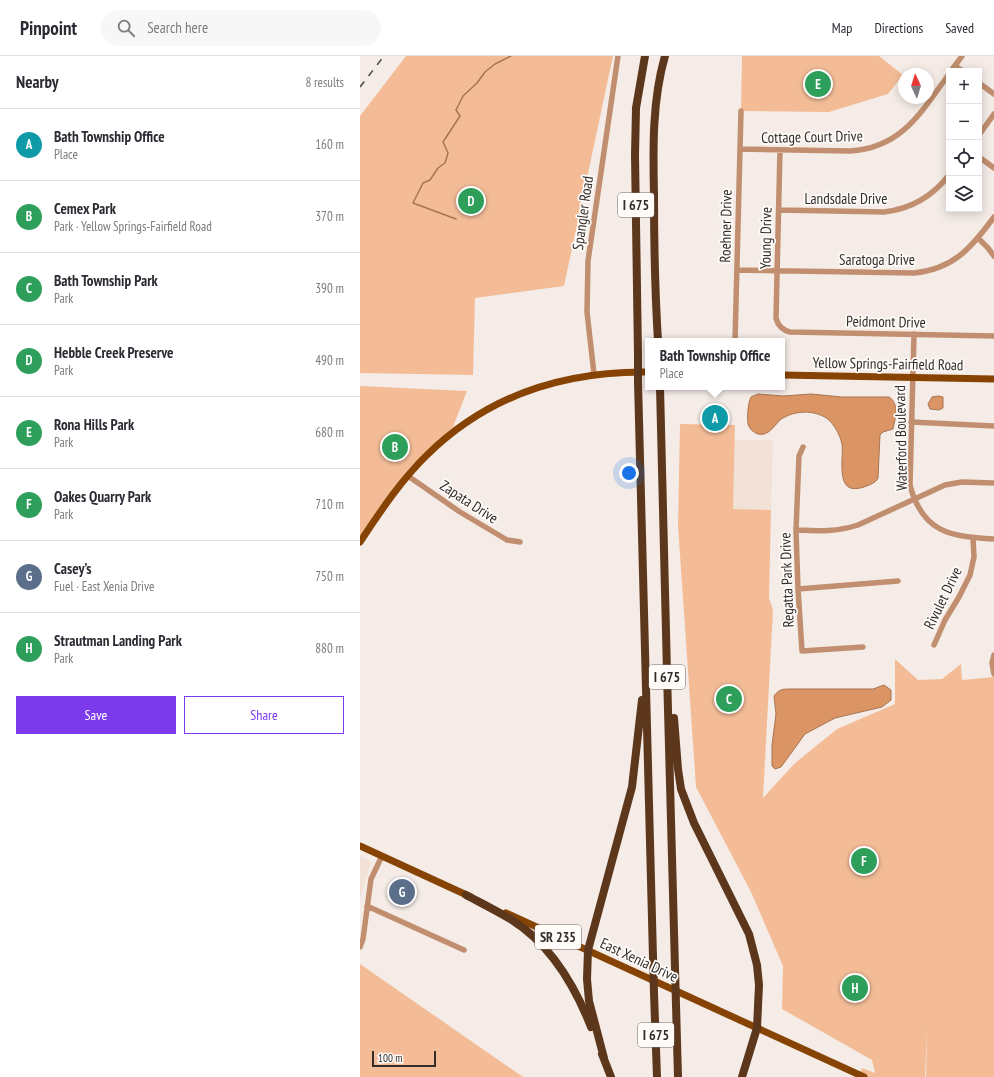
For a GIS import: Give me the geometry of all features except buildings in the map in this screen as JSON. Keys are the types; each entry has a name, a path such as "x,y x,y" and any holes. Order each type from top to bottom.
{"highway":[{"name":"I 675","path":"645,56 636,108 635,156 644,644 657,1077"},
{"name":"I 675","path":"658,338 653,140 656,101 665,56"},
{"name":"I 675","path":"660,390 678,1077"},
{"path":"664,581 678,769 681,789 694,823 743,921 752,945 757,965 759,984 757,1028 742,1077"},
{"path":"604,1058 589,1001 587,979 588,950 632,787 643,693 644,644"},
{"path":"466,895 512,921 532,937 552,957 575,992 611,1077"}],"main road":[{"path":"360,542 408,476 427,455 445,438 489,408 514,396 541,386 571,378 594,374 645,372"},
{"name":"Yellow Springs-Fairfield Road","path":"785,375 994,379"},
{"name":"East Xenia Drive","path":"360,846 864,1077"}],"street":[{"name":"Spangler Road","path":"594,374 587,312 588,261 618,56"},
{"path":"958,68 955,66 962,56"},
{"name":"Cottage Court Drive","path":"740,149 855,151 886,143 900,134 914,121 946,78"},
{"path":"982,85 994,94"},
{"name":"Roehner Drive","path":"735,338 741,111"},
{"path":"982,131 994,114"},
{"name":"Young Drive","path":"779,326 776,318 780,150"},
{"path":"982,159 994,168"},
{"name":"Landsdale Drive","path":"779,210 895,211 911,206 926,198 941,185 948,176"},
{"name":"Saratoga Drive","path":"737,270 914,274 928,272 946,265 967,251 994,217"},
{"path":"978,238 994,256"},
{"name":"Peidmont Drive","path":"779,326 790,332 994,336"},
{"name":"Waterford Boulevard","path":"914,334 910,485 914,499 922,515 936,527 953,535 994,539"},
{"path":"911,422 994,426"},
{"name":"Regatta Park Drive","path":"803,447 800,456 796,530 802,651 863,647"},
{"name":"Zapata Drive","path":"408,476 458,511 507,540 520,542"},
{"path":"796,530 844,530 945,485 962,482 994,483"},
{"name":"Rivulet Drive","path":"934,645 945,620 960,597 970,575 974,557 973,538"},
{"path":"798,588 898,581"},
{"path":"994,654 992,663 994,674"},
{"path":"360,947 363,939 371,879 382,856"},
{"path":"367,906 464,950"}],"shaded area":[{"path":"406,56 613,56 564,286 475,298 473,375 360,373 360,116"},
{"path":"742,56 879,56 898,71 898,81 888,94 829,112 741,111"},
{"path":"360,386 467,391 453,427 409,468 360,537"},
{"path":"758,394 783,396 811,394 842,397 889,397 895,404 896,416 893,429 883,432 880,435 877,480 864,487 855,489 848,487 844,482 842,475 842,444 839,434 829,420 823,416 804,412 792,414 780,420 771,430 766,433 759,434 754,432 750,429 748,424 748,410 751,397"},
{"path":"932,397 943,397 943,408 939,410 930,409 928,404"},
{"path":"680,424 735,425 733,509 771,510 769,598 773,610 763,798 795,763 837,729 895,704 895,659 918,680 942,679 961,664 962,680 994,677 994,1077 926,1077 927,1030 925,1077 863,1077 859,1075 862,1068 875,1073 872,1060 782,1009 783,966 751,892 696,787 678,526"},
{"path":"734,440 773,440 771,510 733,509"},
{"path":"884,685 891,690 891,700 882,707 835,718 805,734 781,767 775,769 772,766 772,745 776,714 774,696 778,692 788,689 873,689"},
{"path":"360,856 371,862 360,898"},
{"path":"360,964 523,1077 360,1077"}],"waterway":[{"path":"456,219 413,203 423,183 430,180 438,168 445,163 448,153 443,142 460,116 456,110 463,96 477,83 485,72 495,64 511,56"}],"railway":[{"path":"360,87 384,56"}],"place":[{"name":"Rona Hills Park","path":"818,84"},
{"name":"Hebble Creek Preserve","path":"471,201"},
{"name":"Bath Township Office","path":"715,418"},
{"name":"Cemex Park","path":"395,447"},
{"name":"Bath Township Park","path":"729,699"},
{"name":"Oakes Quarry Park","path":"864,861"},
{"name":"Casey’s","path":"402,892"},
{"name":"Strautman Landing Park","path":"855,988"}]}
